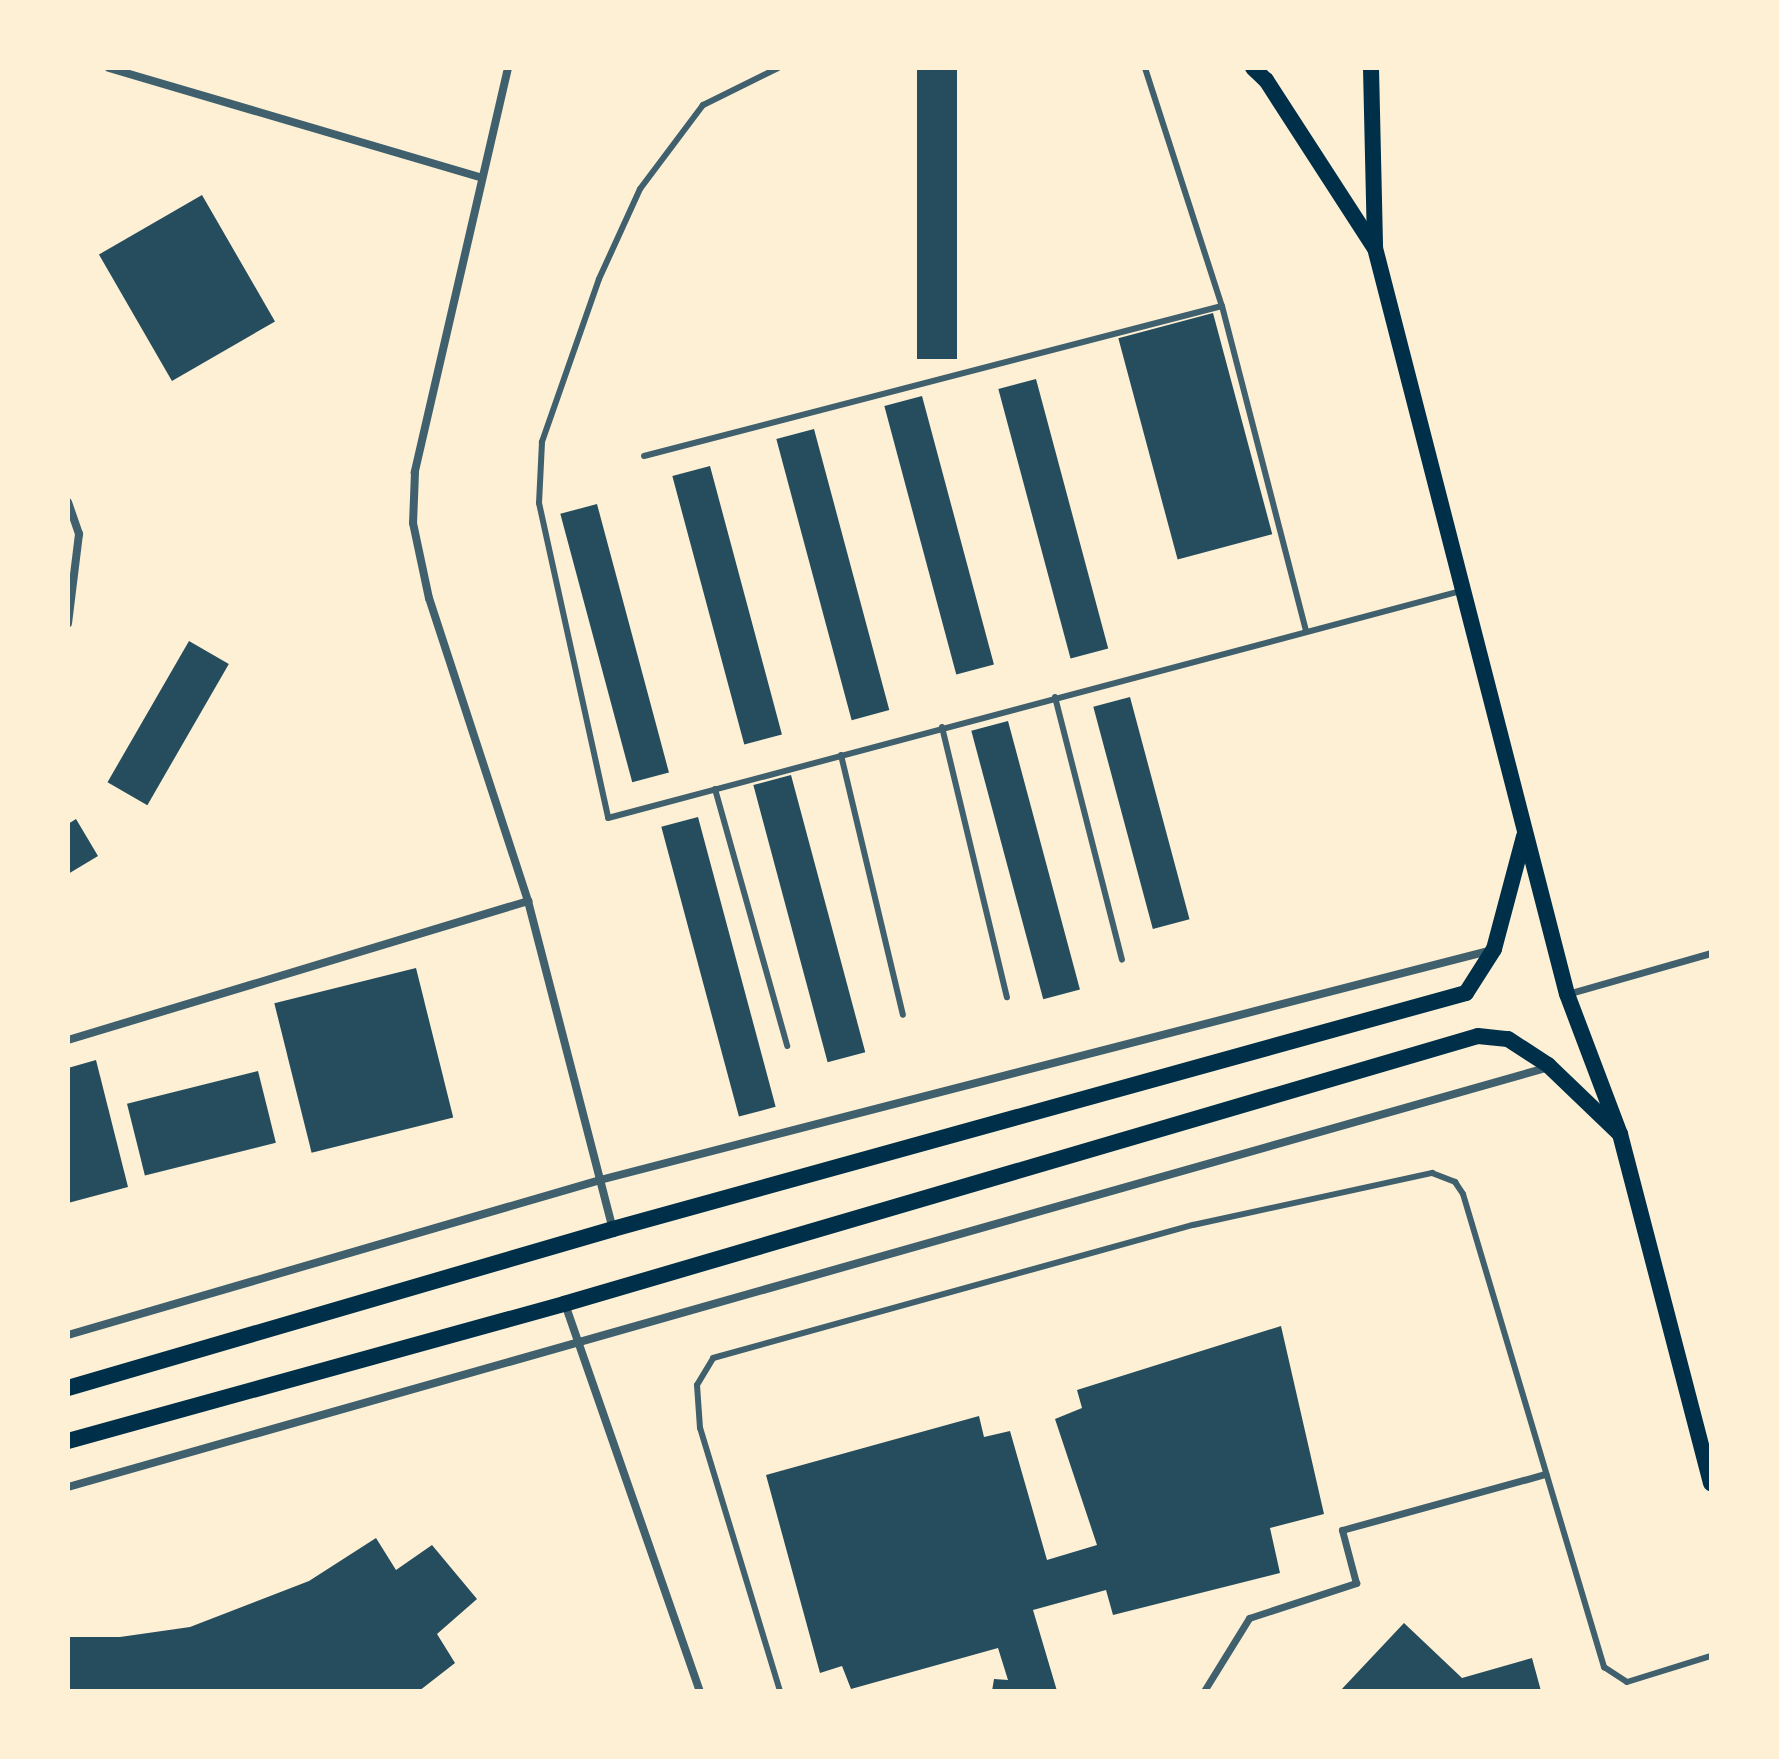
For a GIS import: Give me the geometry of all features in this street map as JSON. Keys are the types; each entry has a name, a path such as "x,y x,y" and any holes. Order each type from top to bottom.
{"main road":[{"path":"1253,68 1266,80 1375,248"},
{"path":"1371,68 1375,248 1524,836 1567,994 1620,1134 1711,1483"},
{"path":"68,1388 613,1229 1466,993 1494,949 1524,836"},
{"path":"68,1441 564,1304 1478,1036 1508,1039 1549,1067 1620,1134"}],"street":[{"path":"109,68 480,177"},
{"path":"508,68 480,177 415,472 413,523 429,598 528,901 613,1229"},
{"path":"68,502 79,534 68,623"},
{"path":"68,1040 528,901"},
{"path":"68,1335 600,1180 1494,949"},
{"path":"1567,994 1711,953"},
{"path":"68,1487 1549,1067"},
{"path":"564,1304 700,1691"},
{"path":"1204,1691 1249,1618 1356,1583 1342,1530 1545,1474"}],"lane":[{"path":"778,68 703,105 640,189 599,279 542,442 539,503 608,818 1464,590"},
{"path":"1145,68 1222,306 1306,631"},
{"path":"644,456 1222,306"},
{"path":"1055,697 1122,960"},
{"path":"942,727 1007,997"},
{"path":"841,755 903,1015"},
{"path":"715,789 787,1046"},
{"path":"780,1691 700,1428 697,1385 713,1358 736,1348 1193,1225 1432,1173 1455,1182 1463,1194 1604,1667 1627,1682 1711,1656"}],"building":[{"path":"917,68 957,68 957,359 917,359"},
{"path":"202,195 275,321 172,381 99,255"},
{"path":"1213,313 1272,534 1178,560 1118,338"},
{"path":"1036,379 1108,648 1071,659 998,389"},
{"path":"922,396 994,665 956,675 884,406"},
{"path":"814,429 889,710 852,720 776,439"},
{"path":"710,466 782,735 744,745 672,476"},
{"path":"597,504 669,773 632,782 560,514"},
{"path":"189,641 229,664 147,805 108,782"},
{"path":"1130,697 1190,919 1153,929 1093,707"},
{"path":"1008,721 1080,990 1043,999 971,731"},
{"path":"791,775 865,1052 828,1062 753,785"},
{"path":"698,817 776,1107 739,1117 661,827"},
{"path":"76,819 98,856 68,874 68,824"},
{"path":"416,968 453,1117 312,1153 274,1003"},
{"path":"96,1060 128,1187 68,1203 68,1068"},
{"path":"258,1071 276,1143 145,1175 127,1104"},
{"path":"1281,1326 1324,1514 1270,1528 1280,1573 1113,1615 1106,1590 1033,1610 1057,1691 992,1691 994,1679 1008,1680 998,1648 851,1689 842,1666 820,1673 766,1475 979,1416 984,1437 1010,1431 1047,1560 1097,1545 1055,1419 1082,1408 1077,1390"},
{"path":"376,1538 396,1570 432,1545 477,1599 437,1634 455,1663 419,1691 68,1691 68,1637 120,1637 190,1627 309,1581"},
{"path":"1404,1623 1462,1678 1532,1658 1541,1691 1340,1691"}]}
